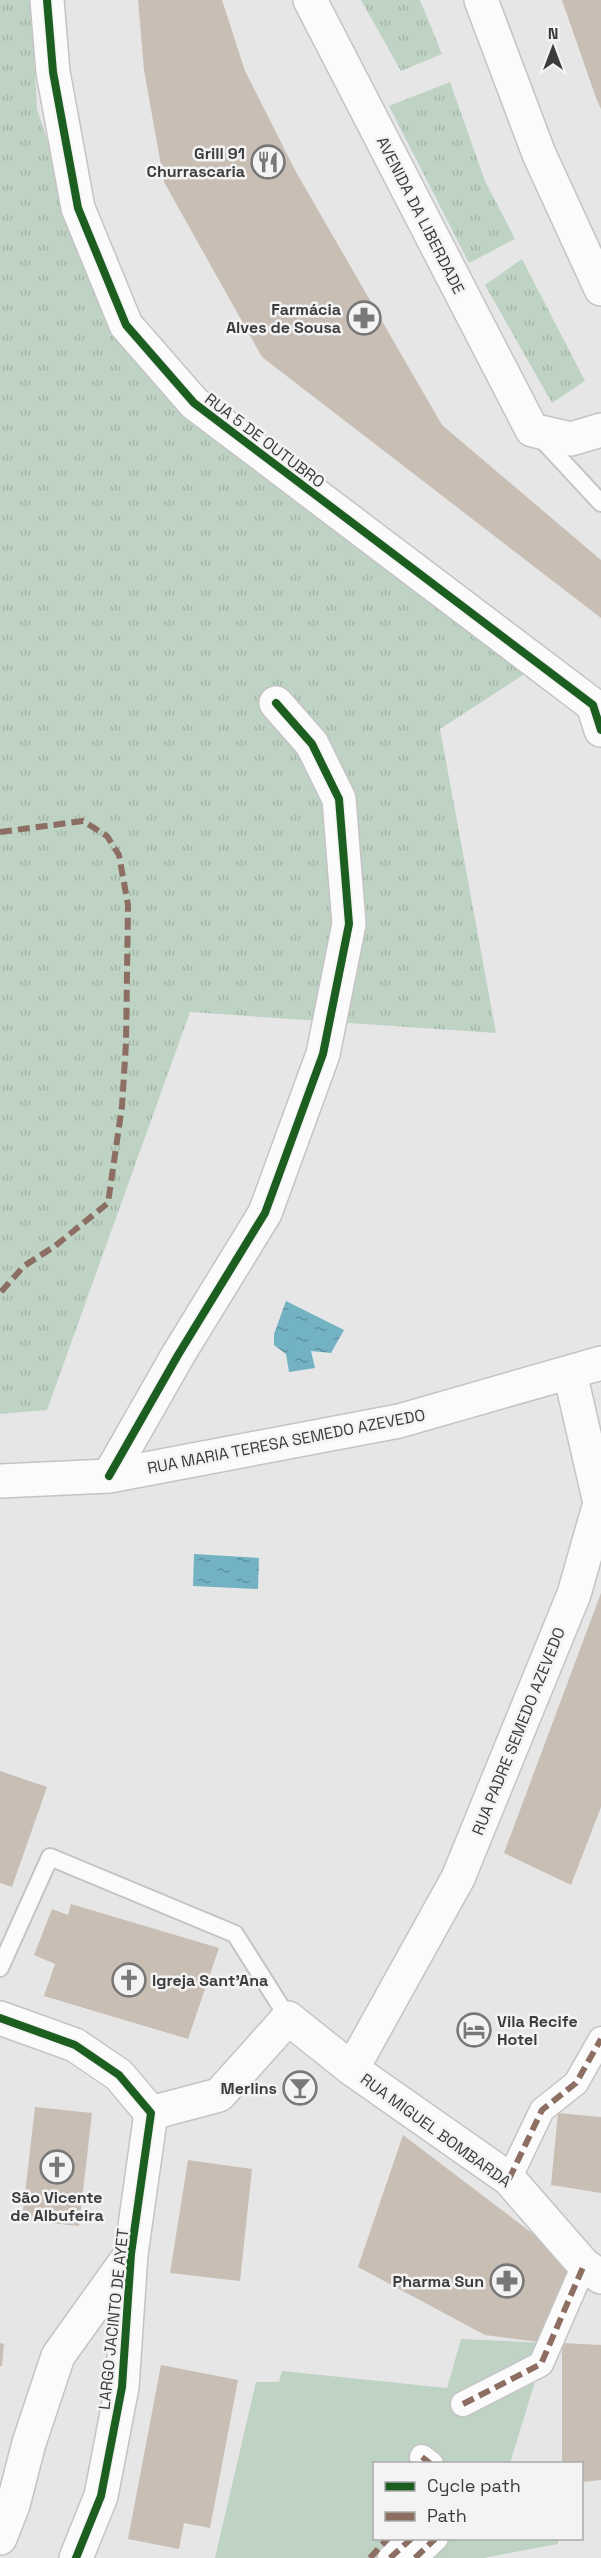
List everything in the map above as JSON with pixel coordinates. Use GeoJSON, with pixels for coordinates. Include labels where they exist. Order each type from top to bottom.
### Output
{"type":"FeatureCollection","features":[{"type":"Feature","properties":{"kind":"street","name":"RUA 5 DE OUTUBRO"},"geometry":{"type":"LineString","coordinates":[[48,0],[53,72],[78,208],[126,325],[194,403],[593,705],[601,730]]}},
{"type":"Feature","properties":{"kind":"street","name":"AVENIDA DA LIBERDADE"},"geometry":{"type":"LineString","coordinates":[[310,0],[532,430]]}},
{"type":"Feature","properties":{"kind":"street"},"geometry":{"type":"LineString","coordinates":[[481,0],[539,154],[601,289]]}},
{"type":"Feature","properties":{"kind":"street"},"geometry":{"type":"LineString","coordinates":[[532,430],[571,439],[601,430]]}},
{"type":"Feature","properties":{"kind":"street"},"geometry":{"type":"LineString","coordinates":[[109,1476],[178,1355],[264,1213],[323,1054],[349,924],[339,800],[312,744],[276,704]]}},
{"type":"Feature","properties":{"kind":"street","name":"RUA MARIA TERESA SEMEDO AZEVEDO"},"geometry":{"type":"LineString","coordinates":[[0,1481],[109,1476],[399,1421],[601,1363]]}},
{"type":"Feature","properties":{"kind":"street","name":"RUA PADRE SEMEDO AZEVEDO"},"geometry":{"type":"LineString","coordinates":[[352,2069],[458,1878],[574,1594],[600,1503],[570,1373]]}},
{"type":"Feature","properties":{"kind":"street"},"geometry":{"type":"LineString","coordinates":[[0,2018],[75,2045],[118,2075],[151,2113],[219,2095],[288,2018]]}},
{"type":"Feature","properties":{"kind":"street","name":"RUA MIGUEL BOMBARDA"},"geometry":{"type":"LineString","coordinates":[[288,2018],[352,2069],[509,2179],[592,2271]]}},
{"type":"Feature","properties":{"kind":"street"},"geometry":{"type":"LineString","coordinates":[[509,2179],[542,2110],[576,2083],[601,2039]]}},
{"type":"Feature","properties":{"kind":"street","name":"LARGO JACINTO DE AYET"},"geometry":{"type":"LineString","coordinates":[[76,2558],[101,2496],[122,2386],[131,2254],[151,2113]]}},
{"type":"Feature","properties":{"kind":"street"},"geometry":{"type":"LineString","coordinates":[[0,2538],[13,2505],[29,2443],[58,2356],[131,2254]]}},
{"type":"Feature","properties":{"kind":"street"},"geometry":{"type":"LineString","coordinates":[[463,2404],[541,2364],[592,2271]]}},
{"type":"Feature","properties":{"kind":"street"},"geometry":{"type":"LineString","coordinates":[[370,2558],[386,2540]]}},
{"type":"Feature","properties":{"kind":"street"},"geometry":{"type":"LineString","coordinates":[[390,2558],[410,2540]]}},
{"type":"Feature","properties":{"kind":"street"},"geometry":{"type":"LineString","coordinates":[[415,2558],[434,2540]]}},
{"type":"Feature","properties":{"kind":"lane","name":"AVENIDA DA LIBERDADE"},"geometry":{"type":"LineString","coordinates":[[532,430],[601,503]]}},
{"type":"Feature","properties":{"kind":"lane"},"geometry":{"type":"LineString","coordinates":[[0,1968],[50,1857],[235,1934],[288,2018]]}},
{"type":"Feature","properties":{"kind":"green space"},"geometry":{"type":"Polygon","coordinates":[[[0,0],[31,0],[37,109],[101,307],[199,428],[526,673],[440,729],[496,1033],[190,1012],[47,1410],[0,1414],[0,0]]]}},
{"type":"Feature","properties":{"kind":"green space"},"geometry":{"type":"Polygon","coordinates":[[[361,0],[420,0],[442,54],[401,71],[361,0]]]}},
{"type":"Feature","properties":{"kind":"green space"},"geometry":{"type":"Polygon","coordinates":[[[450,82],[485,181],[515,239],[469,263],[389,106],[450,82]]]}},
{"type":"Feature","properties":{"kind":"green space"},"geometry":{"type":"Polygon","coordinates":[[[522,259],[585,381],[552,403],[485,285],[522,259]]]}},
{"type":"Feature","properties":{"kind":"green space"},"geometry":{"type":"Polygon","coordinates":[[[461,2339],[547,2343],[510,2462],[373,2462],[373,2540],[558,2540],[558,2544],[483,2558],[215,2558],[256,2382],[279,2382],[282,2371],[447,2388],[461,2339]]]}},
{"type":"Feature","properties":{"kind":"water"},"geometry":{"type":"Polygon","coordinates":[[[286,1301],[344,1330],[331,1353],[311,1351],[315,1368],[289,1372],[286,1354],[274,1345],[274,1334],[286,1301]]]}},
{"type":"Feature","properties":{"kind":"water"},"geometry":{"type":"Polygon","coordinates":[[[194,1554],[259,1558],[258,1589],[193,1586],[194,1554]]]}},
{"type":"Feature","properties":{"kind":"building"},"geometry":{"type":"Polygon","coordinates":[[[138,0],[222,0],[245,71],[296,172],[442,425],[601,560],[601,618],[262,357],[164,182],[144,70],[138,0]]]}},
{"type":"Feature","properties":{"kind":"building"},"geometry":{"type":"Polygon","coordinates":[[[562,0],[601,0],[601,109],[596,98],[562,0]]]}},
{"type":"Feature","properties":{"kind":"building"},"geometry":{"type":"Polygon","coordinates":[[[601,1593],[601,1807],[571,1885],[504,1853],[601,1593]]]}},
{"type":"Feature","properties":{"kind":"building"},"geometry":{"type":"Polygon","coordinates":[[[0,1771],[47,1787],[12,1887],[0,1883],[0,1771]]]}},
{"type":"Feature","properties":{"kind":"building","name":"Igreja Sant’Ana"},"geometry":{"type":"Polygon","coordinates":[[[71,1904],[219,1948],[188,2039],[44,1996],[55,1964],[34,1955],[52,1909],[68,1915],[71,1904]]]}},
{"type":"Feature","properties":{"kind":"building","name":"São Vicente de Albufeira"},"geometry":{"type":"Polygon","coordinates":[[[35,2107],[92,2113],[79,2226],[22,2220],[35,2107]]]}},
{"type":"Feature","properties":{"kind":"building"},"geometry":{"type":"Polygon","coordinates":[[[558,2113],[601,2117],[601,2193],[551,2185],[558,2113]]]}},
{"type":"Feature","properties":{"kind":"building"},"geometry":{"type":"Polygon","coordinates":[[[403,2135],[570,2262],[547,2343],[485,2335],[358,2267],[403,2135]]]}},
{"type":"Feature","properties":{"kind":"building"},"geometry":{"type":"Polygon","coordinates":[[[188,2160],[252,2169],[240,2281],[170,2273],[188,2160]]]}},
{"type":"Feature","properties":{"kind":"building"},"geometry":{"type":"Polygon","coordinates":[[[0,2343],[4,2344],[2,2366],[0,2366],[0,2343]]]}},
{"type":"Feature","properties":{"kind":"building"},"geometry":{"type":"Polygon","coordinates":[[[562,2343],[601,2345],[601,2480],[583,2482],[583,2462],[562,2462],[562,2343]]]}},
{"type":"Feature","properties":{"kind":"building"},"geometry":{"type":"Polygon","coordinates":[[[161,2365],[238,2380],[210,2528],[184,2523],[179,2549],[128,2539],[161,2365]]]}},
{"type":"Feature","properties":{"kind":"marked path"},"geometry":{"type":"LineString","coordinates":[[0,832],[83,821],[107,836],[119,855],[128,905],[126,1043],[122,1106],[108,1203],[55,1246],[24,1266],[0,1293]]}},
{"type":"Feature","properties":{"kind":"marked path"},"geometry":{"type":"LineString","coordinates":[[509,2179],[542,2110],[576,2083],[601,2039]]}},
{"type":"Feature","properties":{"kind":"marked path"},"geometry":{"type":"LineString","coordinates":[[463,2404],[541,2364],[584,2265]]}},
{"type":"Feature","properties":{"kind":"marked path"},"geometry":{"type":"LineString","coordinates":[[422,2457],[428,2462]]}},
{"type":"Feature","properties":{"kind":"marked path"},"geometry":{"type":"LineString","coordinates":[[370,2558],[386,2540]]}},
{"type":"Feature","properties":{"kind":"marked path"},"geometry":{"type":"LineString","coordinates":[[390,2558],[410,2540]]}},
{"type":"Feature","properties":{"kind":"marked path"},"geometry":{"type":"LineString","coordinates":[[415,2558],[434,2540]]}},
{"type":"Feature","properties":{"kind":"cycle path"},"geometry":{"type":"LineString","coordinates":[[47,0],[53,72],[78,208],[126,325],[194,403],[593,705],[601,730]]}},
{"type":"Feature","properties":{"kind":"cycle path"},"geometry":{"type":"LineString","coordinates":[[109,1476],[178,1355],[265,1213],[323,1054],[349,924],[339,799],[312,744],[276,703]]}},
{"type":"Feature","properties":{"kind":"cycle path"},"geometry":{"type":"LineString","coordinates":[[0,2018],[75,2045],[119,2075],[151,2113],[131,2254],[122,2387],[101,2496],[76,2558]]}},
{"type":"Feature","properties":{"kind":"place","name":"Grill 91 Churrascaria"},"geometry":{"type":"Point","coordinates":[268,162]}},
{"type":"Feature","properties":{"kind":"place","name":"Farmácia Alves de Sousa"},"geometry":{"type":"Point","coordinates":[364,318]}},
{"type":"Feature","properties":{"kind":"place","name":"Igreja Sant’Ana"},"geometry":{"type":"Point","coordinates":[129,1980]}},
{"type":"Feature","properties":{"kind":"place","name":"Vila Recife Hotel"},"geometry":{"type":"Point","coordinates":[474,2030]}},
{"type":"Feature","properties":{"kind":"place","name":"Merlins"},"geometry":{"type":"Point","coordinates":[300,2088]}},
{"type":"Feature","properties":{"kind":"place","name":"São Vicente de Albufeira"},"geometry":{"type":"Point","coordinates":[57,2167]}},
{"type":"Feature","properties":{"kind":"place","name":"Pharma Sun"},"geometry":{"type":"Point","coordinates":[507,2281]}}]}
